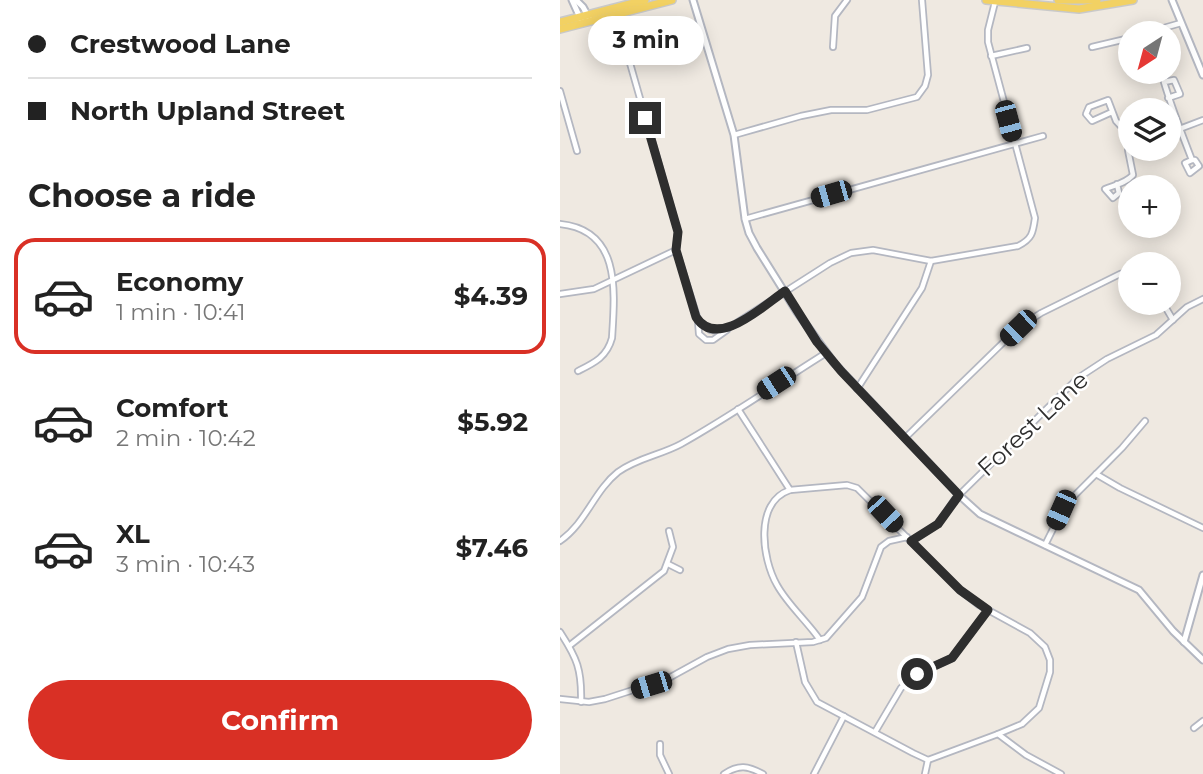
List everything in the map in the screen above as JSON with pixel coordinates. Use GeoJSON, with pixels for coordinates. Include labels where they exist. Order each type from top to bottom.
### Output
{"type":"FeatureCollection","features":[{"type":"Feature","properties":{"kind":"main road"},"geometry":{"type":"LineString","coordinates":[[560,29],[642,0]]}},
{"type":"Feature","properties":{"kind":"main road"},"geometry":{"type":"LineString","coordinates":[[560,22],[615,14],[672,0]]}},
{"type":"Feature","properties":{"kind":"main road"},"geometry":{"type":"LineString","coordinates":[[986,0],[1079,9],[1133,0]]}},
{"type":"Feature","properties":{"kind":"main road"},"geometry":{"type":"LineString","coordinates":[[1058,0],[1097,0]]}},
{"type":"Feature","properties":{"kind":"street"},"geometry":{"type":"LineString","coordinates":[[574,0],[583,7],[585,19]]}},
{"type":"Feature","properties":{"kind":"street"},"geometry":{"type":"LineString","coordinates":[[693,0],[734,135],[749,233],[826,353],[904,439],[959,495],[986,518],[1139,590],[1203,660]]}},
{"type":"Feature","properties":{"kind":"street"},"geometry":{"type":"LineString","coordinates":[[833,47],[835,16],[847,0]]}},
{"type":"Feature","properties":{"kind":"street"},"geometry":{"type":"LineString","coordinates":[[734,135],[802,116],[831,110],[867,110],[917,97],[925,86],[928,75],[922,0]]}},
{"type":"Feature","properties":{"kind":"street"},"geometry":{"type":"LineString","coordinates":[[1172,0],[1180,21]]}},
{"type":"Feature","properties":{"kind":"street"},"geometry":{"type":"LineString","coordinates":[[615,14],[678,232],[676,250],[698,320],[699,334],[706,340],[713,340],[785,291],[851,253],[873,250],[931,261],[1028,242],[1033,235],[1035,218],[991,56],[988,30],[995,1]]}},
{"type":"Feature","properties":{"kind":"street"},"geometry":{"type":"LineString","coordinates":[[1181,23],[1202,71]]}},
{"type":"Feature","properties":{"kind":"street"},"geometry":{"type":"LineString","coordinates":[[1091,47],[1118,41]]}},
{"type":"Feature","properties":{"kind":"street"},"geometry":{"type":"LineString","coordinates":[[991,56],[1027,48]]}},
{"type":"Feature","properties":{"kind":"street"},"geometry":{"type":"LineString","coordinates":[[1174,80],[1180,94],[1168,98],[1164,82],[1174,80]]}},
{"type":"Feature","properties":{"kind":"street"},"geometry":{"type":"LineString","coordinates":[[560,91],[577,151]]}},
{"type":"Feature","properties":{"kind":"street"},"geometry":{"type":"LineString","coordinates":[[1112,112],[1092,121],[1086,114],[1089,107],[1108,100],[1118,122]]}},
{"type":"Feature","properties":{"kind":"street"},"geometry":{"type":"LineString","coordinates":[[1181,128],[1203,120]]}},
{"type":"Feature","properties":{"kind":"street"},"geometry":{"type":"LineString","coordinates":[[1181,131],[1192,160]]}},
{"type":"Feature","properties":{"kind":"street"},"geometry":{"type":"LineString","coordinates":[[745,219],[1043,136]]}},
{"type":"Feature","properties":{"kind":"street"},"geometry":{"type":"LineString","coordinates":[[1117,184],[1133,175],[1130,161]]}},
{"type":"Feature","properties":{"kind":"street"},"geometry":{"type":"LineString","coordinates":[[560,224],[578,226],[593,235],[604,251],[614,281],[610,347],[597,361],[578,371]]}},
{"type":"Feature","properties":{"kind":"street"},"geometry":{"type":"LineString","coordinates":[[560,294],[594,289],[676,250]]}},
{"type":"Feature","properties":{"kind":"street"},"geometry":{"type":"LineString","coordinates":[[857,389],[922,288],[931,261]]}},
{"type":"Feature","properties":{"kind":"street"},"geometry":{"type":"LineString","coordinates":[[904,439],[1018,328],[1041,313],[1118,275]]}},
{"type":"Feature","properties":{"kind":"street","name":"Forest Lane"},"geometry":{"type":"LineString","coordinates":[[820,640],[831,634],[862,597],[881,547],[891,540],[909,539],[938,524],[959,495],[1078,378],[1107,359],[1156,335],[1187,307],[1203,299]]}},
{"type":"Feature","properties":{"kind":"street"},"geometry":{"type":"LineString","coordinates":[[1170,315],[1173,321]]}},
{"type":"Feature","properties":{"kind":"street"},"geometry":{"type":"LineString","coordinates":[[698,320],[715,331],[730,327]]}},
{"type":"Feature","properties":{"kind":"street"},"geometry":{"type":"LineString","coordinates":[[560,541],[580,522],[602,488],[616,474],[642,459],[681,444],[826,353]]}},
{"type":"Feature","properties":{"kind":"street"},"geometry":{"type":"LineString","coordinates":[[738,409],[790,490]]}},
{"type":"Feature","properties":{"kind":"street"},"geometry":{"type":"LineString","coordinates":[[1045,545],[1065,505],[1128,443],[1145,421]]}},
{"type":"Feature","properties":{"kind":"street"},"geometry":{"type":"LineString","coordinates":[[1096,474],[1203,527]]}},
{"type":"Feature","properties":{"kind":"street"},"geometry":{"type":"LineString","coordinates":[[796,642],[804,682],[812,696],[824,706],[928,760],[1022,724],[1034,714],[1044,695],[1051,666],[1049,653],[1041,642],[960,590],[857,488],[847,485],[790,490],[779,495],[767,512],[767,559],[779,588],[820,640]]}},
{"type":"Feature","properties":{"kind":"street"},"geometry":{"type":"LineString","coordinates":[[569,646],[660,576],[668,564],[673,547],[669,531]]}},
{"type":"Feature","properties":{"kind":"street"},"geometry":{"type":"LineString","coordinates":[[668,564],[680,570]]}},
{"type":"Feature","properties":{"kind":"street"},"geometry":{"type":"LineString","coordinates":[[1184,642],[1203,575]]}},
{"type":"Feature","properties":{"kind":"street"},"geometry":{"type":"LineString","coordinates":[[875,732],[901,688],[917,674],[952,658],[988,610]]}},
{"type":"Feature","properties":{"kind":"street"},"geometry":{"type":"LineString","coordinates":[[560,632],[580,669],[580,702]]}},
{"type":"Feature","properties":{"kind":"street"},"geometry":{"type":"LineString","coordinates":[[560,699],[597,701],[651,685],[728,649],[820,640]]}},
{"type":"Feature","properties":{"kind":"street"},"geometry":{"type":"LineString","coordinates":[[814,774],[844,716]]}},
{"type":"Feature","properties":{"kind":"street"},"geometry":{"type":"LineString","coordinates":[[1194,728],[1203,721]]}},
{"type":"Feature","properties":{"kind":"street"},"geometry":{"type":"LineString","coordinates":[[998,734],[1026,755],[1061,774]]}},
{"type":"Feature","properties":{"kind":"street"},"geometry":{"type":"LineString","coordinates":[[660,744],[660,755],[669,774]]}},
{"type":"Feature","properties":{"kind":"street"},"geometry":{"type":"LineString","coordinates":[[925,774],[928,760]]}},
{"type":"Feature","properties":{"kind":"street"},"geometry":{"type":"LineString","coordinates":[[724,774],[743,766],[763,774]]}},
{"type":"Feature","properties":{"kind":"route"},"geometry":{"type":"LineString","coordinates":[[645,118],[678,232],[676,250],[696,317],[701,324],[710,330],[723,330],[785,291],[817,342],[841,371],[959,495],[938,524],[911,541],[960,590],[988,610],[958,653],[948,661],[917,674]]}}]}
